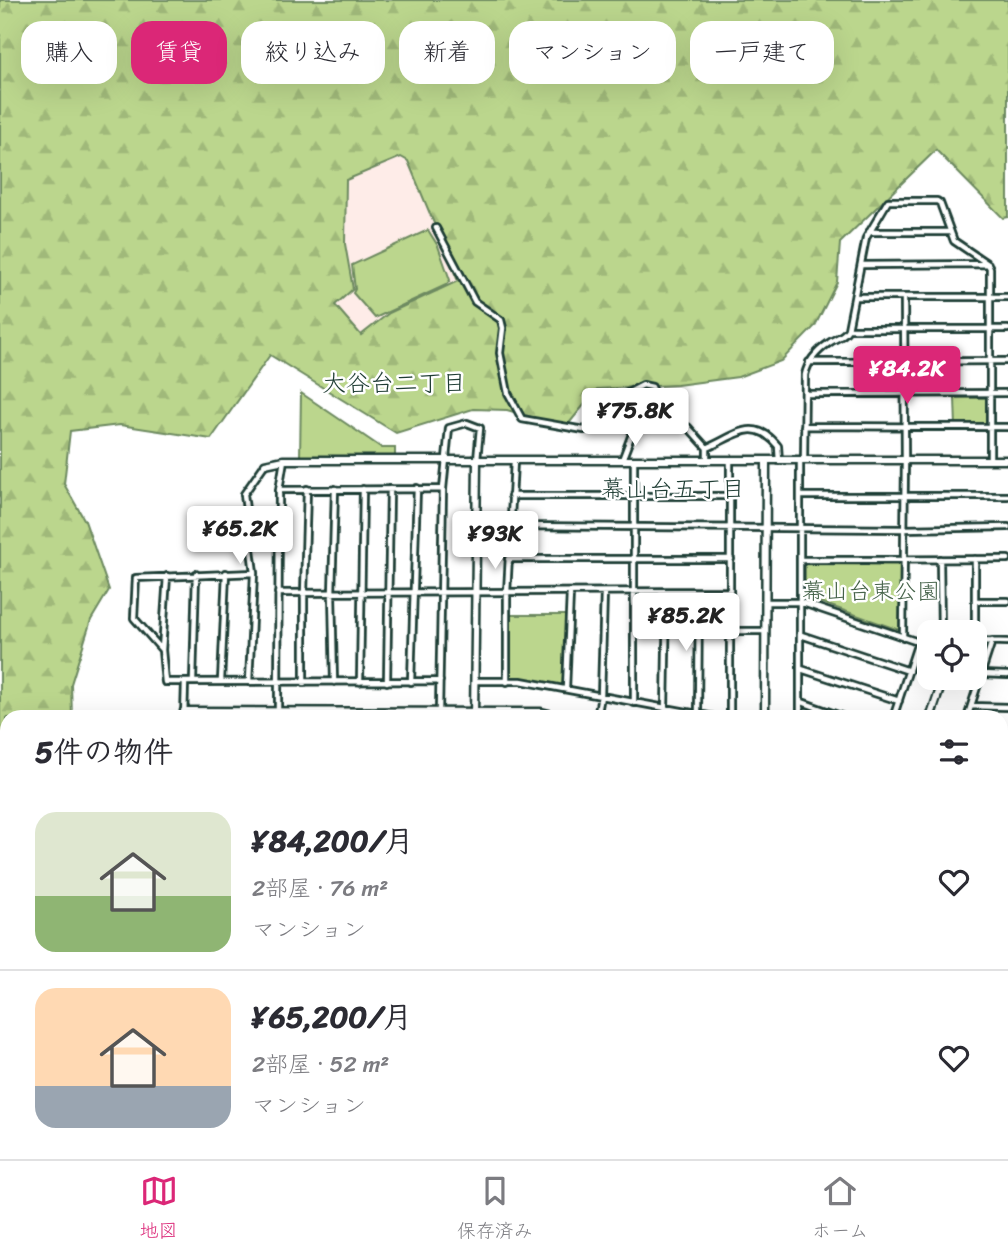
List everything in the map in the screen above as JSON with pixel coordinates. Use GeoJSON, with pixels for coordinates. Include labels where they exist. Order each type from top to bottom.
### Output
{"type":"FeatureCollection","features":[{"type":"Feature","properties":{"kind":"street"},"geometry":{"type":"LineString","coordinates":[[801,710],[800,496],[805,374],[808,362],[848,329],[869,232],[888,201],[937,201],[957,243],[990,268],[990,460]]}},
{"type":"Feature","properties":{"kind":"street"},"geometry":{"type":"LineString","coordinates":[[436,228],[475,302],[501,320],[503,328],[500,353],[508,393],[520,417],[527,421],[584,430],[608,408],[608,403],[643,385],[654,389],[653,397],[636,412],[635,426],[622,460]]}},
{"type":"Feature","properties":{"kind":"street"},"geometry":{"type":"LineString","coordinates":[[869,232],[950,232]]}},
{"type":"Feature","properties":{"kind":"street"},"geometry":{"type":"LineString","coordinates":[[862,265],[988,264]]}},
{"type":"Feature","properties":{"kind":"street"},"geometry":{"type":"LineString","coordinates":[[855,297],[1008,297]]}},
{"type":"Feature","properties":{"kind":"street"},"geometry":{"type":"LineString","coordinates":[[903,636],[904,298]]}},
{"type":"Feature","properties":{"kind":"street"},"geometry":{"type":"LineString","coordinates":[[848,329],[1008,329]]}},
{"type":"Feature","properties":{"kind":"street"},"geometry":{"type":"LineString","coordinates":[[808,362],[1008,361]]}},
{"type":"Feature","properties":{"kind":"street"},"geometry":{"type":"LineString","coordinates":[[806,394],[1008,393]]}},
{"type":"Feature","properties":{"kind":"street"},"geometry":{"type":"LineString","coordinates":[[439,710],[443,489],[449,428],[467,423],[480,428],[474,593],[474,710]]}},
{"type":"Feature","properties":{"kind":"street"},"geometry":{"type":"LineString","coordinates":[[635,426],[688,426],[707,448],[707,461]]}},
{"type":"Feature","properties":{"kind":"street"},"geometry":{"type":"LineString","coordinates":[[804,426],[1008,427]]}},
{"type":"Feature","properties":{"kind":"street"},"geometry":{"type":"LineString","coordinates":[[707,448],[750,429],[761,430],[778,446],[779,461]]}},
{"type":"Feature","properties":{"kind":"street"},"geometry":{"type":"LineString","coordinates":[[249,682],[254,573],[244,494],[265,464],[284,460],[446,459],[1008,460]]}},
{"type":"Feature","properties":{"kind":"street"},"geometry":{"type":"LineString","coordinates":[[278,710],[279,490],[284,460]]}},
{"type":"Feature","properties":{"kind":"street"},"geometry":{"type":"LineString","coordinates":[[507,682],[508,559],[514,461]]}},
{"type":"Feature","properties":{"kind":"street"},"geometry":{"type":"LineString","coordinates":[[634,461],[634,703]]}},
{"type":"Feature","properties":{"kind":"street"},"geometry":{"type":"LineString","coordinates":[[730,461],[730,710]]}},
{"type":"Feature","properties":{"kind":"street"},"geometry":{"type":"LineString","coordinates":[[765,710],[766,461]]}},
{"type":"Feature","properties":{"kind":"street"},"geometry":{"type":"LineString","coordinates":[[411,682],[417,488]]}},
{"type":"Feature","properties":{"kind":"street"},"geometry":{"type":"LineString","coordinates":[[304,682],[307,489]]}},
{"type":"Feature","properties":{"kind":"street"},"geometry":{"type":"LineString","coordinates":[[334,682],[332,594],[335,489]]}},
{"type":"Feature","properties":{"kind":"street"},"geometry":{"type":"LineString","coordinates":[[359,682],[363,489]]}},
{"type":"Feature","properties":{"kind":"street"},"geometry":{"type":"LineString","coordinates":[[387,682],[390,489]]}},
{"type":"Feature","properties":{"kind":"street"},"geometry":{"type":"LineString","coordinates":[[279,490],[443,489]]}},
{"type":"Feature","properties":{"kind":"street"},"geometry":{"type":"LineString","coordinates":[[511,496],[731,495]]}},
{"type":"Feature","properties":{"kind":"street"},"geometry":{"type":"LineString","coordinates":[[800,496],[1008,496]]}},
{"type":"Feature","properties":{"kind":"street"},"geometry":{"type":"LineString","coordinates":[[510,526],[1008,527]]}},
{"type":"Feature","properties":{"kind":"street"},"geometry":{"type":"LineString","coordinates":[[508,559],[730,559]]}},
{"type":"Feature","properties":{"kind":"street"},"geometry":{"type":"LineString","coordinates":[[940,559],[941,620]]}},
{"type":"Feature","properties":{"kind":"street"},"geometry":{"type":"LineString","coordinates":[[975,559],[975,620]]}},
{"type":"Feature","properties":{"kind":"street"},"geometry":{"type":"LineString","coordinates":[[801,560],[1008,559]]}},
{"type":"Feature","properties":{"kind":"street"},"geometry":{"type":"LineString","coordinates":[[221,681],[226,573]]}},
{"type":"Feature","properties":{"kind":"street"},"geometry":{"type":"LineString","coordinates":[[162,650],[134,618],[136,578],[254,573]]}},
{"type":"Feature","properties":{"kind":"street"},"geometry":{"type":"LineString","coordinates":[[193,680],[196,574]]}},
{"type":"Feature","properties":{"kind":"street"},"geometry":{"type":"LineString","coordinates":[[167,576],[162,650],[164,682],[440,681]]}},
{"type":"Feature","properties":{"kind":"street"},"geometry":{"type":"LineString","coordinates":[[278,593],[730,591]]}},
{"type":"Feature","properties":{"kind":"street"},"geometry":{"type":"LineString","coordinates":[[598,710],[604,592]]}},
{"type":"Feature","properties":{"kind":"street"},"geometry":{"type":"LineString","coordinates":[[566,689],[570,593]]}},
{"type":"Feature","properties":{"kind":"street"},"geometry":{"type":"LineString","coordinates":[[665,709],[667,593]]}},
{"type":"Feature","properties":{"kind":"street"},"geometry":{"type":"LineString","coordinates":[[698,710],[699,593]]}},
{"type":"Feature","properties":{"kind":"street"},"geometry":{"type":"LineString","coordinates":[[765,601],[800,602],[917,642]]}},
{"type":"Feature","properties":{"kind":"street"},"geometry":{"type":"LineString","coordinates":[[975,601],[1008,601]]}},
{"type":"Feature","properties":{"kind":"street"},"geometry":{"type":"LineString","coordinates":[[732,631],[765,631]]}},
{"type":"Feature","properties":{"kind":"street"},"geometry":{"type":"LineString","coordinates":[[801,635],[909,671]]}},
{"type":"Feature","properties":{"kind":"street"},"geometry":{"type":"LineString","coordinates":[[987,641],[1008,642]]}},
{"type":"Feature","properties":{"kind":"street"},"geometry":{"type":"LineString","coordinates":[[987,658],[992,641]]}},
{"type":"Feature","properties":{"kind":"street"},"geometry":{"type":"LineString","coordinates":[[897,710],[917,645]]}},
{"type":"Feature","properties":{"kind":"street"},"geometry":{"type":"LineString","coordinates":[[801,669],[899,701]]}},
{"type":"Feature","properties":{"kind":"street"},"geometry":{"type":"LineString","coordinates":[[987,674],[1008,675]]}},
{"type":"Feature","properties":{"kind":"street"},"geometry":{"type":"LineString","coordinates":[[475,681],[521,681],[673,710]]}},
{"type":"Feature","properties":{"kind":"street"},"geometry":{"type":"LineString","coordinates":[[184,710],[185,682]]}},
{"type":"Feature","properties":{"kind":"street"},"geometry":{"type":"LineString","coordinates":[[933,710],[940,690]]}},
{"type":"Feature","properties":{"kind":"street"},"geometry":{"type":"LineString","coordinates":[[970,710],[976,690]]}},
{"type":"Feature","properties":{"kind":"street"},"geometry":{"type":"LineString","coordinates":[[802,702],[824,710]]}},
{"type":"Feature","properties":{"kind":"street"},"geometry":{"type":"LineString","coordinates":[[971,706],[1008,707]]}},
{"type":"Feature","properties":{"kind":"shaded area"},"geometry":{"type":"Polygon","coordinates":[[[401,157],[408,161],[458,281],[389,313],[361,336],[335,304],[353,288],[345,244],[346,180],[401,157]]]}},
{"type":"Feature","properties":{"kind":"green space"},"geometry":{"type":"Polygon","coordinates":[[[0,0],[1008,0],[1008,217],[1003,218],[936,150],[840,243],[837,282],[815,326],[781,361],[738,377],[677,385],[597,389],[566,427],[507,410],[473,409],[396,433],[270,355],[211,439],[120,425],[70,431],[64,484],[85,521],[109,590],[91,620],[71,684],[72,710],[0,710],[0,0]],[[401,157],[346,180],[345,244],[353,289],[335,305],[361,335],[389,313],[458,281],[408,161],[401,157]]]}},
{"type":"Feature","properties":{"kind":"green space"},"geometry":{"type":"Polygon","coordinates":[[[428,230],[438,246],[450,280],[446,285],[375,318],[353,293],[355,289],[352,265],[428,230]]]}},
{"type":"Feature","properties":{"kind":"green space"},"geometry":{"type":"Polygon","coordinates":[[[301,393],[382,448],[395,448],[395,456],[300,458],[301,393]]]}},
{"type":"Feature","properties":{"kind":"green space"},"geometry":{"type":"Polygon","coordinates":[[[955,398],[989,398],[990,427],[956,427],[955,398]]]}},
{"type":"Feature","properties":{"kind":"green space","name":"幕山台東公園"},"geometry":{"type":"Polygon","coordinates":[[[805,564],[901,565],[899,630],[805,597],[805,564]]]}},
{"type":"Feature","properties":{"kind":"green space"},"geometry":{"type":"Polygon","coordinates":[[[508,615],[568,615],[565,688],[508,681],[508,615]]]}},
{"type":"Feature","properties":{"kind":"district","name":"大谷台二丁目"},"geometry":{"type":"Point","coordinates":[394,383]}},
{"type":"Feature","properties":{"kind":"district","name":"幕山台五丁目"},"geometry":{"type":"Point","coordinates":[673,489]}}]}
